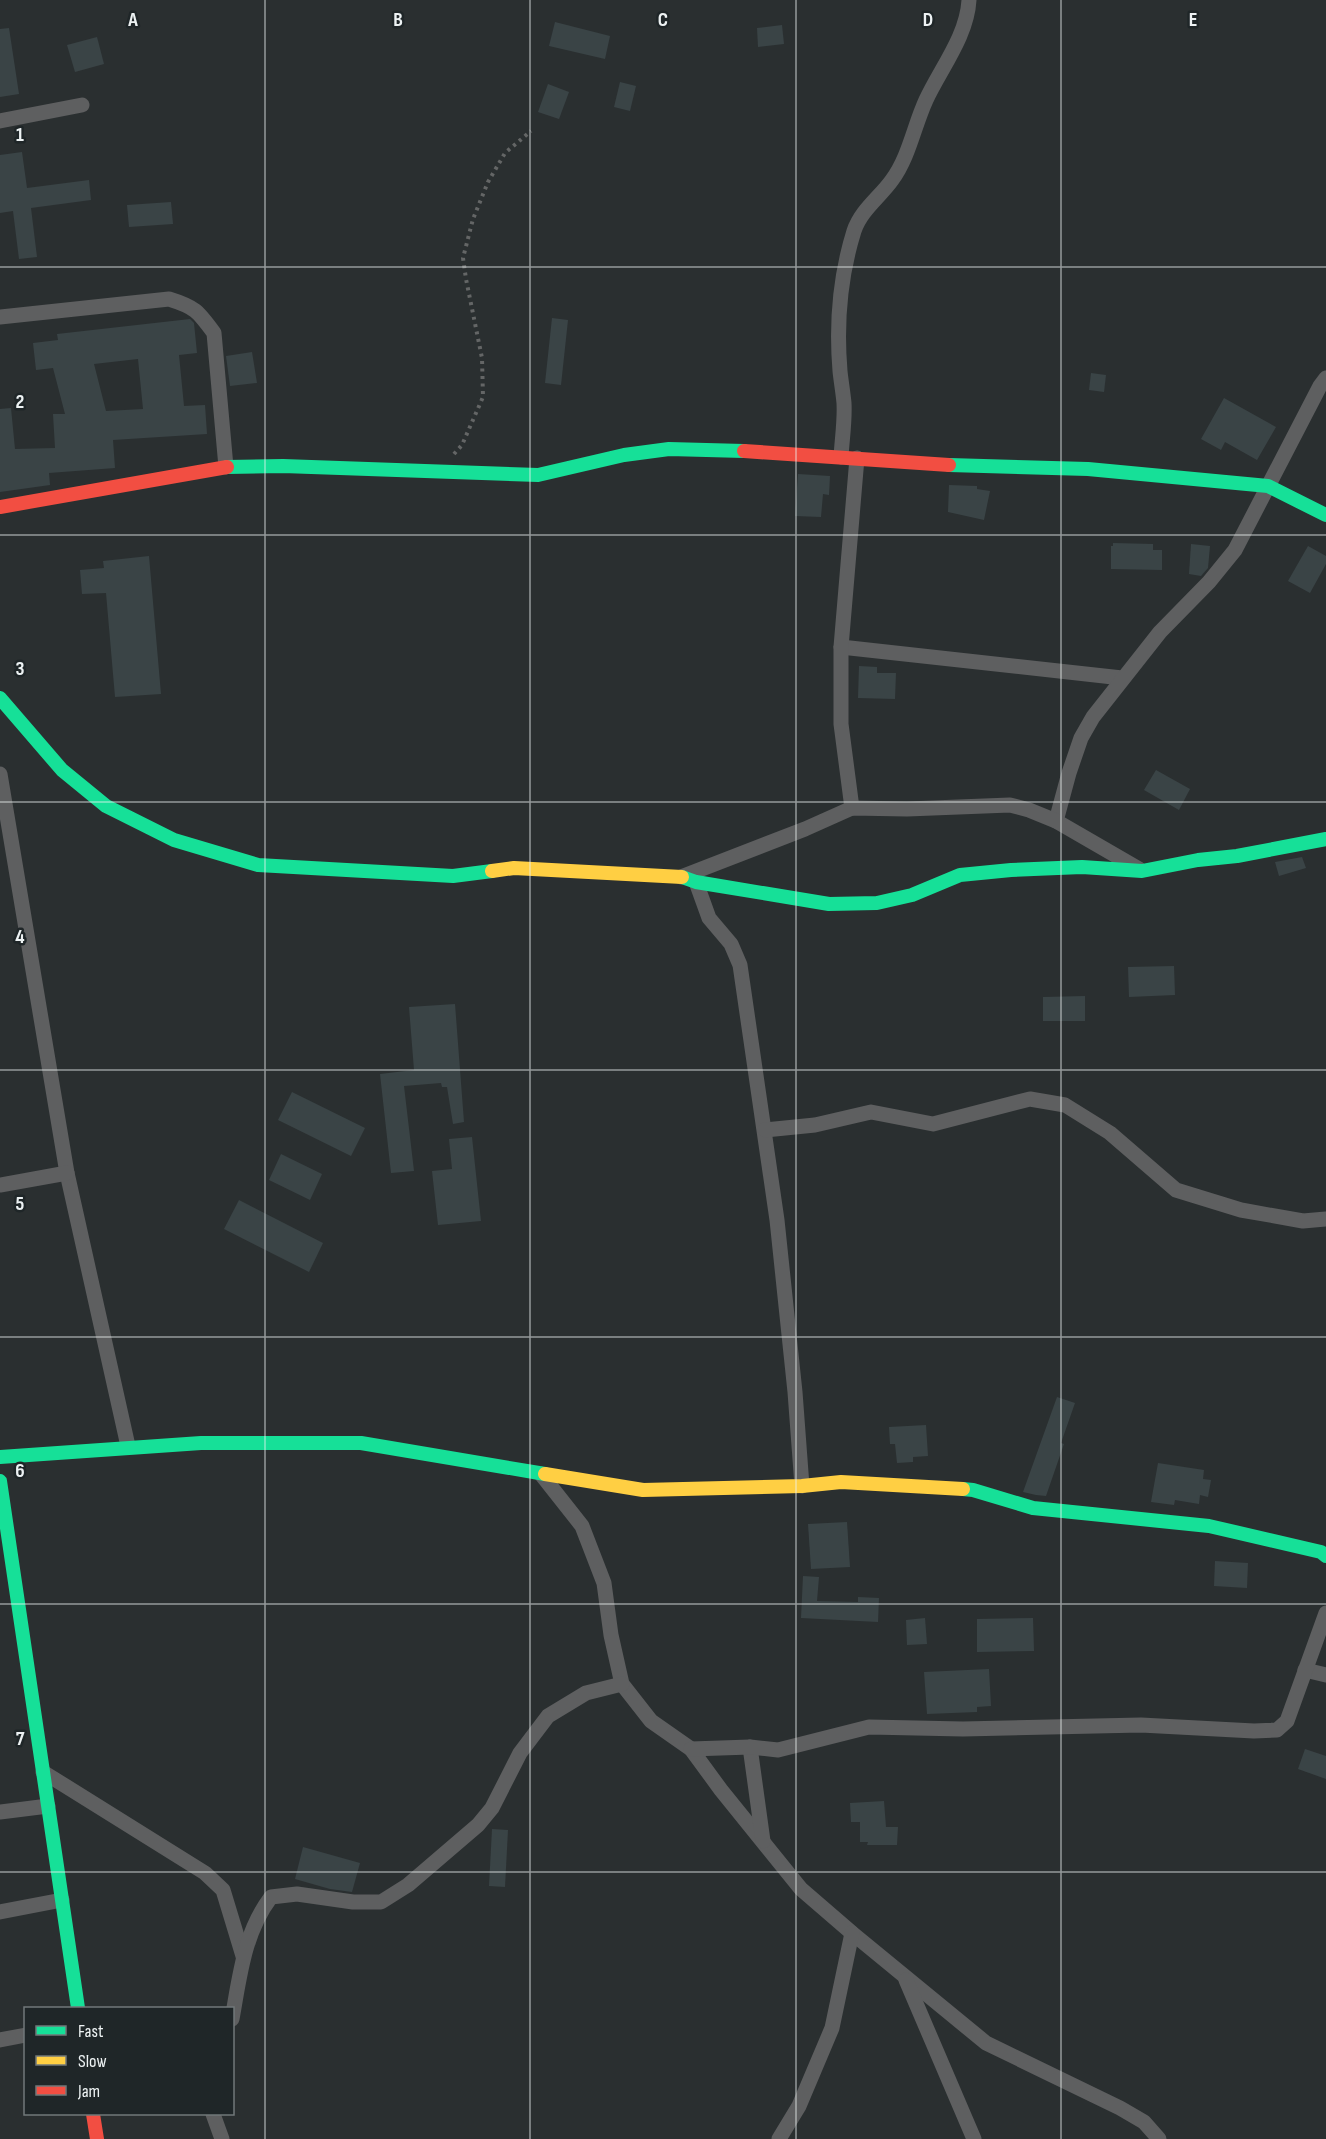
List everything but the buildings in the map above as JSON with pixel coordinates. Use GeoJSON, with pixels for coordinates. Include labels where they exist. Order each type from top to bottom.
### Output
{"type":"FeatureCollection","features":[{"type":"Feature","properties":{"kind":"street"},"geometry":{"type":"LineString","coordinates":[[841,457],[844,403],[840,370],[839,312],[842,279],[855,230],[861,216],[902,165],[926,100],[959,37],[968,11],[969,0]]}},
{"type":"Feature","properties":{"kind":"street"},"geometry":{"type":"LineString","coordinates":[[0,121],[82,105]]}},
{"type":"Feature","properties":{"kind":"street"},"geometry":{"type":"LineString","coordinates":[[0,317],[169,299],[191,305],[214,333],[226,467]]}},
{"type":"Feature","properties":{"kind":"street"},"geometry":{"type":"LineString","coordinates":[[1056,821],[1081,738],[1093,717],[1160,632],[1209,582],[1235,550],[1326,378]]}},
{"type":"Feature","properties":{"kind":"street"},"geometry":{"type":"LineString","coordinates":[[0,507],[226,467],[283,466],[538,475],[624,455],[669,449],[760,451],[935,465],[1088,469],[1268,486],[1326,515]]}},
{"type":"Feature","properties":{"kind":"street"},"geometry":{"type":"LineString","coordinates":[[852,808],[841,724],[841,647],[857,458]]}},
{"type":"Feature","properties":{"kind":"street"},"geometry":{"type":"LineString","coordinates":[[841,647],[1122,678]]}},
{"type":"Feature","properties":{"kind":"street"},"geometry":{"type":"LineString","coordinates":[[0,698],[62,770],[105,806],[174,840],[258,865],[453,876],[514,868],[688,879],[830,904],[877,903],[912,895],[960,875],[1082,867],[1142,871],[1326,839]]}},
{"type":"Feature","properties":{"kind":"street"},"geometry":{"type":"LineString","coordinates":[[0,774],[67,1173],[128,1446]]}},
{"type":"Feature","properties":{"kind":"street"},"geometry":{"type":"LineString","coordinates":[[688,879],[852,808],[908,809],[1010,805],[1056,821],[1142,871]]}},
{"type":"Feature","properties":{"kind":"street"},"geometry":{"type":"LineString","coordinates":[[688,879],[709,918],[731,944],[740,965],[777,1220],[795,1392],[802,1486]]}},
{"type":"Feature","properties":{"kind":"street"},"geometry":{"type":"LineString","coordinates":[[765,1130],[815,1125],[871,1112],[933,1124],[1030,1098],[1065,1106],[1110,1133],[1176,1190],[1241,1210],[1303,1221],[1326,1219]]}},
{"type":"Feature","properties":{"kind":"street"},"geometry":{"type":"LineString","coordinates":[[0,1185],[67,1173]]}},
{"type":"Feature","properties":{"kind":"street"},"geometry":{"type":"LineString","coordinates":[[0,1457],[128,1446],[201,1443],[361,1443],[643,1490],[882,1482],[973,1490],[1033,1508],[1209,1526],[1321,1552],[1326,1556]]}},
{"type":"Feature","properties":{"kind":"street"},"geometry":{"type":"LineString","coordinates":[[541,1474],[582,1526],[604,1583],[611,1635],[622,1684],[651,1721],[690,1749],[801,1889],[986,2043],[1120,2108],[1144,2122],[1159,2139]]}},
{"type":"Feature","properties":{"kind":"street"},"geometry":{"type":"LineString","coordinates":[[0,1481],[78,2007]]}},
{"type":"Feature","properties":{"kind":"street"},"geometry":{"type":"LineString","coordinates":[[690,1749],[750,1747],[778,1750],[869,1727],[963,1729],[1141,1725],[1254,1731],[1277,1730],[1287,1721],[1326,1613]]}},
{"type":"Feature","properties":{"kind":"street"},"geometry":{"type":"LineString","coordinates":[[1305,1670],[1326,1675]]}},
{"type":"Feature","properties":{"kind":"street"},"geometry":{"type":"LineString","coordinates":[[234,2008],[243,1956],[258,1915],[271,1897],[297,1894],[353,1902],[381,1902],[408,1885],[478,1825],[492,1808],[520,1753],[548,1716],[586,1693],[622,1684]]}},
{"type":"Feature","properties":{"kind":"street"},"geometry":{"type":"LineString","coordinates":[[750,1747],[763,1841]]}},
{"type":"Feature","properties":{"kind":"street"},"geometry":{"type":"LineString","coordinates":[[43,1772],[211,1879],[223,1890],[243,1956]]}},
{"type":"Feature","properties":{"kind":"street"},"geometry":{"type":"LineString","coordinates":[[0,1812],[48,1806]]}},
{"type":"Feature","properties":{"kind":"street"},"geometry":{"type":"LineString","coordinates":[[0,1912],[62,1900]]}},
{"type":"Feature","properties":{"kind":"street"},"geometry":{"type":"LineString","coordinates":[[779,2139],[799,2106],[832,2028],[852,1933]]}},
{"type":"Feature","properties":{"kind":"street"},"geometry":{"type":"LineString","coordinates":[[905,1977],[974,2139]]}},
{"type":"Feature","properties":{"kind":"street"},"geometry":{"type":"LineString","coordinates":[[0,2040],[24,2035]]}},
{"type":"Feature","properties":{"kind":"street"},"geometry":{"type":"LineString","coordinates":[[93,2115],[97,2139]]}},
{"type":"Feature","properties":{"kind":"street"},"geometry":{"type":"LineString","coordinates":[[213,2115],[222,2139]]}},
{"type":"Feature","properties":{"kind":"path"},"geometry":{"type":"LineString","coordinates":[[435,473],[462,445],[483,398],[482,358],[463,258],[473,219],[488,182],[505,153],[531,131]]}},
{"type":"Feature","properties":{"kind":"traffic: fast"},"geometry":{"type":"LineString","coordinates":[[227,467],[283,466],[538,475],[624,455],[669,449],[744,451]]}},
{"type":"Feature","properties":{"kind":"traffic: fast"},"geometry":{"type":"LineString","coordinates":[[949,465],[1088,469],[1268,486],[1326,515]]}},
{"type":"Feature","properties":{"kind":"traffic: fast"},"geometry":{"type":"LineString","coordinates":[[0,698],[62,770],[106,806],[174,840],[258,865],[453,876],[492,871]]}},
{"type":"Feature","properties":{"kind":"traffic: fast"},"geometry":{"type":"LineString","coordinates":[[682,877],[696,882],[829,904],[877,903],[912,895],[960,875],[1082,867],[1142,871],[1326,839]]}},
{"type":"Feature","properties":{"kind":"traffic: fast"},"geometry":{"type":"LineString","coordinates":[[0,1457],[201,1443],[361,1443],[545,1474]]}},
{"type":"Feature","properties":{"kind":"traffic: fast"},"geometry":{"type":"LineString","coordinates":[[0,1481],[78,2007]]}},
{"type":"Feature","properties":{"kind":"traffic: fast"},"geometry":{"type":"LineString","coordinates":[[963,1489],[1033,1508],[1209,1526],[1321,1552],[1326,1556]]}},
{"type":"Feature","properties":{"kind":"traffic: slow"},"geometry":{"type":"LineString","coordinates":[[492,871],[514,868],[682,877]]}},
{"type":"Feature","properties":{"kind":"traffic: slow"},"geometry":{"type":"LineString","coordinates":[[545,1474],[643,1490],[802,1486],[841,1482],[963,1489]]}},
{"type":"Feature","properties":{"kind":"traffic: jam"},"geometry":{"type":"LineString","coordinates":[[744,451],[949,465]]}},
{"type":"Feature","properties":{"kind":"traffic: jam"},"geometry":{"type":"LineString","coordinates":[[0,507],[227,467]]}},
{"type":"Feature","properties":{"kind":"traffic: jam"},"geometry":{"type":"LineString","coordinates":[[93,2115],[97,2139]]}}]}
